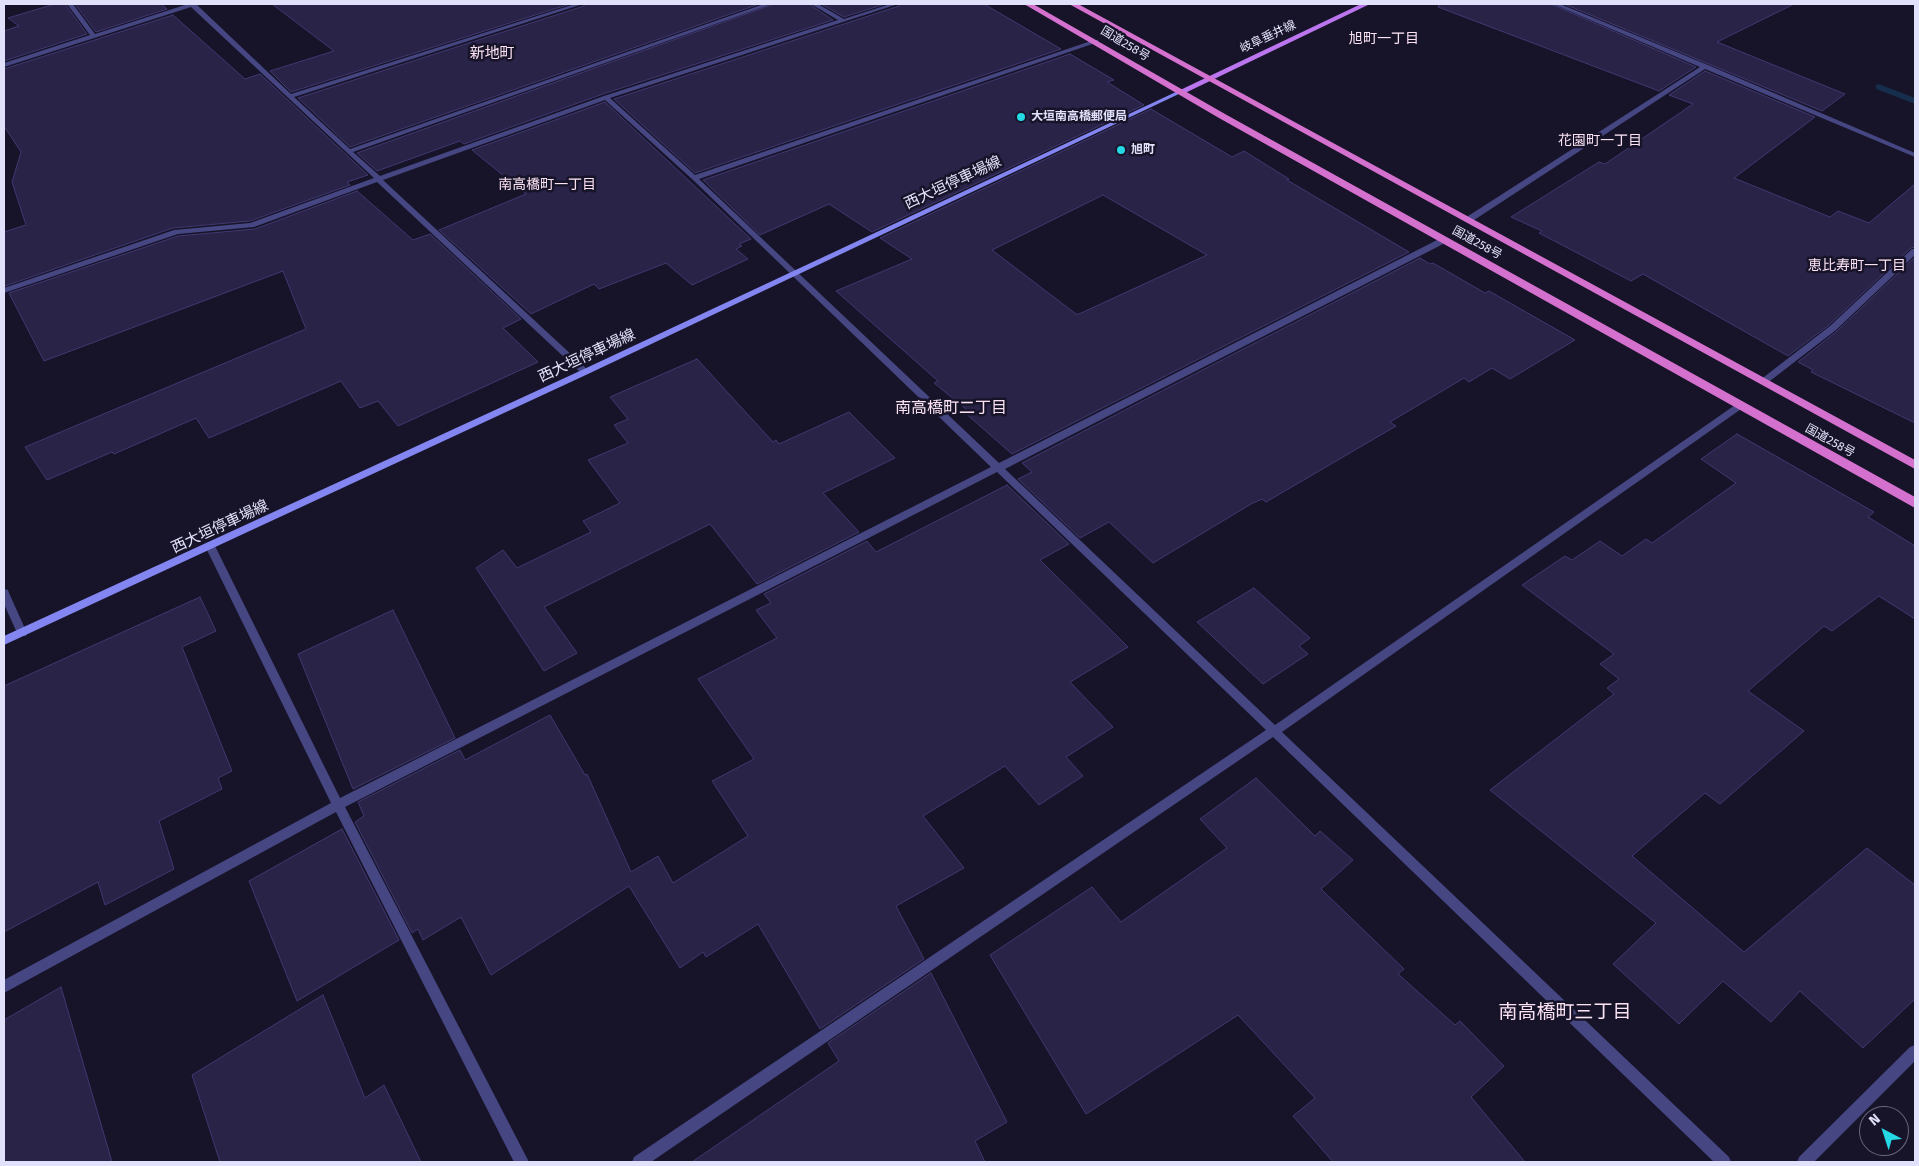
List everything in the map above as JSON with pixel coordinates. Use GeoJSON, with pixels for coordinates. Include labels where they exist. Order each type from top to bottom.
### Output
{"type":"FeatureCollection","features":[{"type":"Feature","properties":{"kind":"highway","name":"国道258号"},"geometry":{"type":"LineString","coordinates":[[1028,4],[1180,92],[1915,502]]}},
{"type":"Feature","properties":{"kind":"highway","name":"国道258号"},"geometry":{"type":"LineString","coordinates":[[1073,4],[1915,465]]}},
{"type":"Feature","properties":{"kind":"main road","name":"岐阜垂井線"},"geometry":{"type":"LineString","coordinates":[[1180,92],[1366,4]]}},
{"type":"Feature","properties":{"kind":"main road","name":"西大垣停車場線"},"geometry":{"type":"LineString","coordinates":[[4,641],[585,372],[1180,92]]}},
{"type":"Feature","properties":{"kind":"street"},"geometry":{"type":"LineString","coordinates":[[70,4],[94,36]]}},
{"type":"Feature","properties":{"kind":"street"},"geometry":{"type":"LineString","coordinates":[[4,65],[192,4],[585,372]]}},
{"type":"Feature","properties":{"kind":"street"},"geometry":{"type":"LineString","coordinates":[[291,96],[580,4]]}},
{"type":"Feature","properties":{"kind":"street"},"geometry":{"type":"LineString","coordinates":[[350,151],[769,4]]}},
{"type":"Feature","properties":{"kind":"street"},"geometry":{"type":"LineString","coordinates":[[814,4],[842,20]]}},
{"type":"Feature","properties":{"kind":"street"},"geometry":{"type":"LineString","coordinates":[[4,291],[177,232],[251,225],[606,97],[895,4]]}},
{"type":"Feature","properties":{"kind":"street"},"geometry":{"type":"LineString","coordinates":[[1556,4],[1915,155]]}},
{"type":"Feature","properties":{"kind":"street"},"geometry":{"type":"LineString","coordinates":[[694,178],[1096,42]]}},
{"type":"Feature","properties":{"kind":"street"},"geometry":{"type":"LineString","coordinates":[[1468,220],[1706,66]]}},
{"type":"Feature","properties":{"kind":"street"},"geometry":{"type":"LineString","coordinates":[[606,97],[694,178],[1724,1162]]}},
{"type":"Feature","properties":{"kind":"street"},"geometry":{"type":"LineString","coordinates":[[4,987],[338,805],[1444,240]]}},
{"type":"Feature","properties":{"kind":"street"},"geometry":{"type":"LineString","coordinates":[[1763,382],[1833,328],[1915,251]]}},
{"type":"Feature","properties":{"kind":"street"},"geometry":{"type":"LineString","coordinates":[[639,1162],[1274,731],[1741,405]]}},
{"type":"Feature","properties":{"kind":"street"},"geometry":{"type":"LineString","coordinates":[[210,546],[338,805],[522,1162]]}},
{"type":"Feature","properties":{"kind":"street"},"geometry":{"type":"LineString","coordinates":[[4,593],[22,633]]}},
{"type":"Feature","properties":{"kind":"street"},"geometry":{"type":"LineString","coordinates":[[1804,1162],[1915,1052]]}},
{"type":"Feature","properties":{"kind":"building"},"geometry":{"type":"Polygon","coordinates":[[[55,4],[65,4],[87,34],[4,61],[4,31],[19,26],[8,18],[55,4]]]}},
{"type":"Feature","properties":{"kind":"building"},"geometry":{"type":"Polygon","coordinates":[[[75,4],[161,4],[167,9],[96,32],[75,4]]]}},
{"type":"Feature","properties":{"kind":"building"},"geometry":{"type":"Polygon","coordinates":[[[272,4],[570,4],[291,92],[270,71],[334,51],[272,4]]]}},
{"type":"Feature","properties":{"kind":"building"},"geometry":{"type":"Polygon","coordinates":[[[585,4],[759,4],[350,147],[298,98],[584,6],[585,4]]]}},
{"type":"Feature","properties":{"kind":"building"},"geometry":{"type":"Polygon","coordinates":[[[774,4],[809,4],[833,20],[603,94],[464,144],[460,141],[377,171],[357,153],[774,4]]]}},
{"type":"Feature","properties":{"kind":"building"},"geometry":{"type":"Polygon","coordinates":[[[821,4],[885,4],[844,17],[821,4]]]}},
{"type":"Feature","properties":{"kind":"building"},"geometry":{"type":"Polygon","coordinates":[[[900,4],[984,4],[1061,49],[695,173],[614,99],[899,6],[900,4]]]}},
{"type":"Feature","properties":{"kind":"building"},"geometry":{"type":"Polygon","coordinates":[[[1439,4],[1551,4],[1696,67],[1659,91],[1438,7],[1439,4]]]}},
{"type":"Feature","properties":{"kind":"building"},"geometry":{"type":"Polygon","coordinates":[[[1564,4],[1794,4],[1717,42],[1845,94],[1822,111],[1564,4]]]}},
{"type":"Feature","properties":{"kind":"building"},"geometry":{"type":"Polygon","coordinates":[[[173,15],[245,79],[260,74],[368,175],[347,182],[350,185],[250,221],[173,228],[5,286],[4,232],[26,225],[12,182],[21,152],[4,126],[4,69],[173,15]]]}},
{"type":"Feature","properties":{"kind":"building"},"geometry":{"type":"Polygon","coordinates":[[[1070,54],[1114,80],[1107,82],[1144,105],[872,232],[829,204],[760,235],[703,180],[1070,54]]]}},
{"type":"Feature","properties":{"kind":"building"},"geometry":{"type":"Polygon","coordinates":[[[1705,71],[1815,117],[1734,178],[1830,217],[1838,211],[1869,223],[1915,184],[1915,247],[1911,248],[1829,325],[1788,356],[1643,274],[1631,281],[1539,233],[1542,231],[1511,217],[1599,162],[1605,164],[1693,104],[1669,95],[1705,71]]]}},
{"type":"Feature","properties":{"kind":"building"},"geometry":{"type":"Polygon","coordinates":[[[605,102],[751,239],[739,244],[742,246],[736,249],[748,259],[692,285],[666,263],[599,289],[594,284],[531,314],[439,230],[526,194],[472,150],[605,102]]]}},
{"type":"Feature","properties":{"kind":"building"},"geometry":{"type":"Polygon","coordinates":[[[1151,109],[1232,157],[1244,151],[1289,179],[1287,180],[1409,252],[1012,454],[963,411],[966,409],[934,383],[938,381],[836,291],[912,259],[880,238],[1151,109]],[[1103,195],[992,250],[1076,314],[1207,255],[1103,195]]]}},
{"type":"Feature","properties":{"kind":"building"},"geometry":{"type":"Polygon","coordinates":[[[357,191],[413,240],[430,234],[521,319],[503,328],[538,362],[398,426],[378,401],[360,408],[341,381],[209,438],[196,418],[114,454],[112,452],[47,480],[25,447],[306,329],[283,271],[44,361],[9,293],[178,236],[255,229],[357,191]]]}},
{"type":"Feature","properties":{"kind":"building"},"geometry":{"type":"Polygon","coordinates":[[[1915,257],[1915,423],[1811,372],[1813,370],[1798,362],[1837,331],[1915,257]]]}},
{"type":"Feature","properties":{"kind":"building"},"geometry":{"type":"Polygon","coordinates":[[[1420,258],[1430,264],[1433,263],[1485,293],[1489,291],[1575,340],[1510,379],[1492,368],[1469,382],[1464,378],[1390,422],[1396,426],[1266,502],[1262,499],[1251,504],[1153,563],[1109,522],[1080,538],[1018,479],[1032,472],[1022,463],[1420,258]]]}},
{"type":"Feature","properties":{"kind":"building"},"geometry":{"type":"Polygon","coordinates":[[[697,359],[773,442],[776,440],[779,444],[849,412],[895,458],[823,493],[859,532],[757,584],[710,524],[544,607],[577,653],[544,671],[476,568],[503,550],[517,568],[591,532],[583,521],[620,503],[588,460],[628,443],[614,425],[628,419],[610,397],[697,359]]]}},
{"type":"Feature","properties":{"kind":"building"},"geometry":{"type":"Polygon","coordinates":[[[1737,434],[1874,512],[1868,517],[1915,546],[1915,619],[1879,596],[1832,631],[1824,626],[1748,691],[1804,731],[1720,804],[1705,793],[1632,856],[1744,952],[1867,848],[1915,885],[1915,999],[1863,1048],[1800,991],[1771,1022],[1723,981],[1679,1024],[1613,964],[1656,923],[1490,790],[1614,694],[1607,688],[1619,679],[1600,664],[1614,654],[1522,585],[1565,556],[1572,560],[1600,541],[1622,556],[1646,539],[1652,543],[1736,483],[1701,459],[1737,434]]]}},
{"type":"Feature","properties":{"kind":"building"},"geometry":{"type":"Polygon","coordinates":[[[1007,485],[1069,544],[1040,560],[1128,647],[1070,682],[1113,727],[1066,757],[1083,776],[1039,805],[1005,766],[923,816],[964,868],[896,906],[924,959],[820,1029],[758,924],[706,957],[703,952],[680,968],[629,886],[491,975],[461,917],[423,940],[418,929],[412,933],[355,822],[364,816],[358,802],[460,750],[465,760],[550,715],[585,775],[587,774],[631,872],[658,856],[673,883],[748,836],[712,781],[754,759],[698,679],[777,638],[756,610],[771,603],[764,594],[867,541],[876,552],[1007,485]]]}},
{"type":"Feature","properties":{"kind":"building"},"geometry":{"type":"Polygon","coordinates":[[[1254,588],[1310,638],[1299,646],[1308,654],[1263,684],[1197,622],[1254,588]]]}},
{"type":"Feature","properties":{"kind":"building"},"geometry":{"type":"Polygon","coordinates":[[[200,597],[216,631],[182,647],[232,771],[218,778],[222,789],[159,821],[174,869],[105,905],[98,882],[4,932],[4,686],[200,597]]]}},
{"type":"Feature","properties":{"kind":"building"},"geometry":{"type":"Polygon","coordinates":[[[393,610],[455,738],[353,789],[298,654],[393,610]]]}},
{"type":"Feature","properties":{"kind":"building"},"geometry":{"type":"Polygon","coordinates":[[[1256,778],[1315,836],[1320,831],[1353,860],[1321,889],[1404,969],[1398,974],[1455,1025],[1460,1021],[1504,1066],[1471,1097],[1525,1162],[1333,1162],[1293,1116],[1315,1098],[1238,1015],[1086,1114],[990,955],[1092,887],[1121,922],[1227,848],[1200,819],[1256,778]]]}},
{"type":"Feature","properties":{"kind":"building"},"geometry":{"type":"Polygon","coordinates":[[[342,829],[399,940],[297,1001],[249,881],[342,829]]]}},
{"type":"Feature","properties":{"kind":"building"},"geometry":{"type":"Polygon","coordinates":[[[931,973],[1007,1122],[975,1141],[985,1162],[692,1162],[839,1061],[828,1043],[931,973]]]}},
{"type":"Feature","properties":{"kind":"building"},"geometry":{"type":"Polygon","coordinates":[[[61,987],[112,1162],[4,1162],[4,1020],[61,987]]]}},
{"type":"Feature","properties":{"kind":"building"},"geometry":{"type":"Polygon","coordinates":[[[323,995],[365,1098],[384,1085],[421,1162],[220,1162],[192,1075],[323,995]]]}},
{"type":"Feature","properties":{"kind":"waterway"},"geometry":{"type":"LineString","coordinates":[[1879,87],[1915,101]]}},
{"type":"Feature","properties":{"kind":"place","name":"大垣南高橋郵便局"},"geometry":{"type":"Point","coordinates":[1021,117]}},
{"type":"Feature","properties":{"kind":"place","name":"旭町"},"geometry":{"type":"Point","coordinates":[1121,150]}},
{"type":"Feature","properties":{"kind":"district","name":"旭町一丁目"},"geometry":{"type":"Point","coordinates":[1384,39]}},
{"type":"Feature","properties":{"kind":"district","name":"新地町"},"geometry":{"type":"Point","coordinates":[492,54]}},
{"type":"Feature","properties":{"kind":"district","name":"花園町一丁目"},"geometry":{"type":"Point","coordinates":[1600,141]}},
{"type":"Feature","properties":{"kind":"district","name":"南高橋町一丁目"},"geometry":{"type":"Point","coordinates":[547,185]}},
{"type":"Feature","properties":{"kind":"district","name":"恵比寿町一丁目"},"geometry":{"type":"Point","coordinates":[1857,266]}},
{"type":"Feature","properties":{"kind":"district","name":"南高橋町二丁目"},"geometry":{"type":"Point","coordinates":[951,409]}},
{"type":"Feature","properties":{"kind":"district","name":"南高橋町三丁目"},"geometry":{"type":"Point","coordinates":[1565,1013]}}]}
